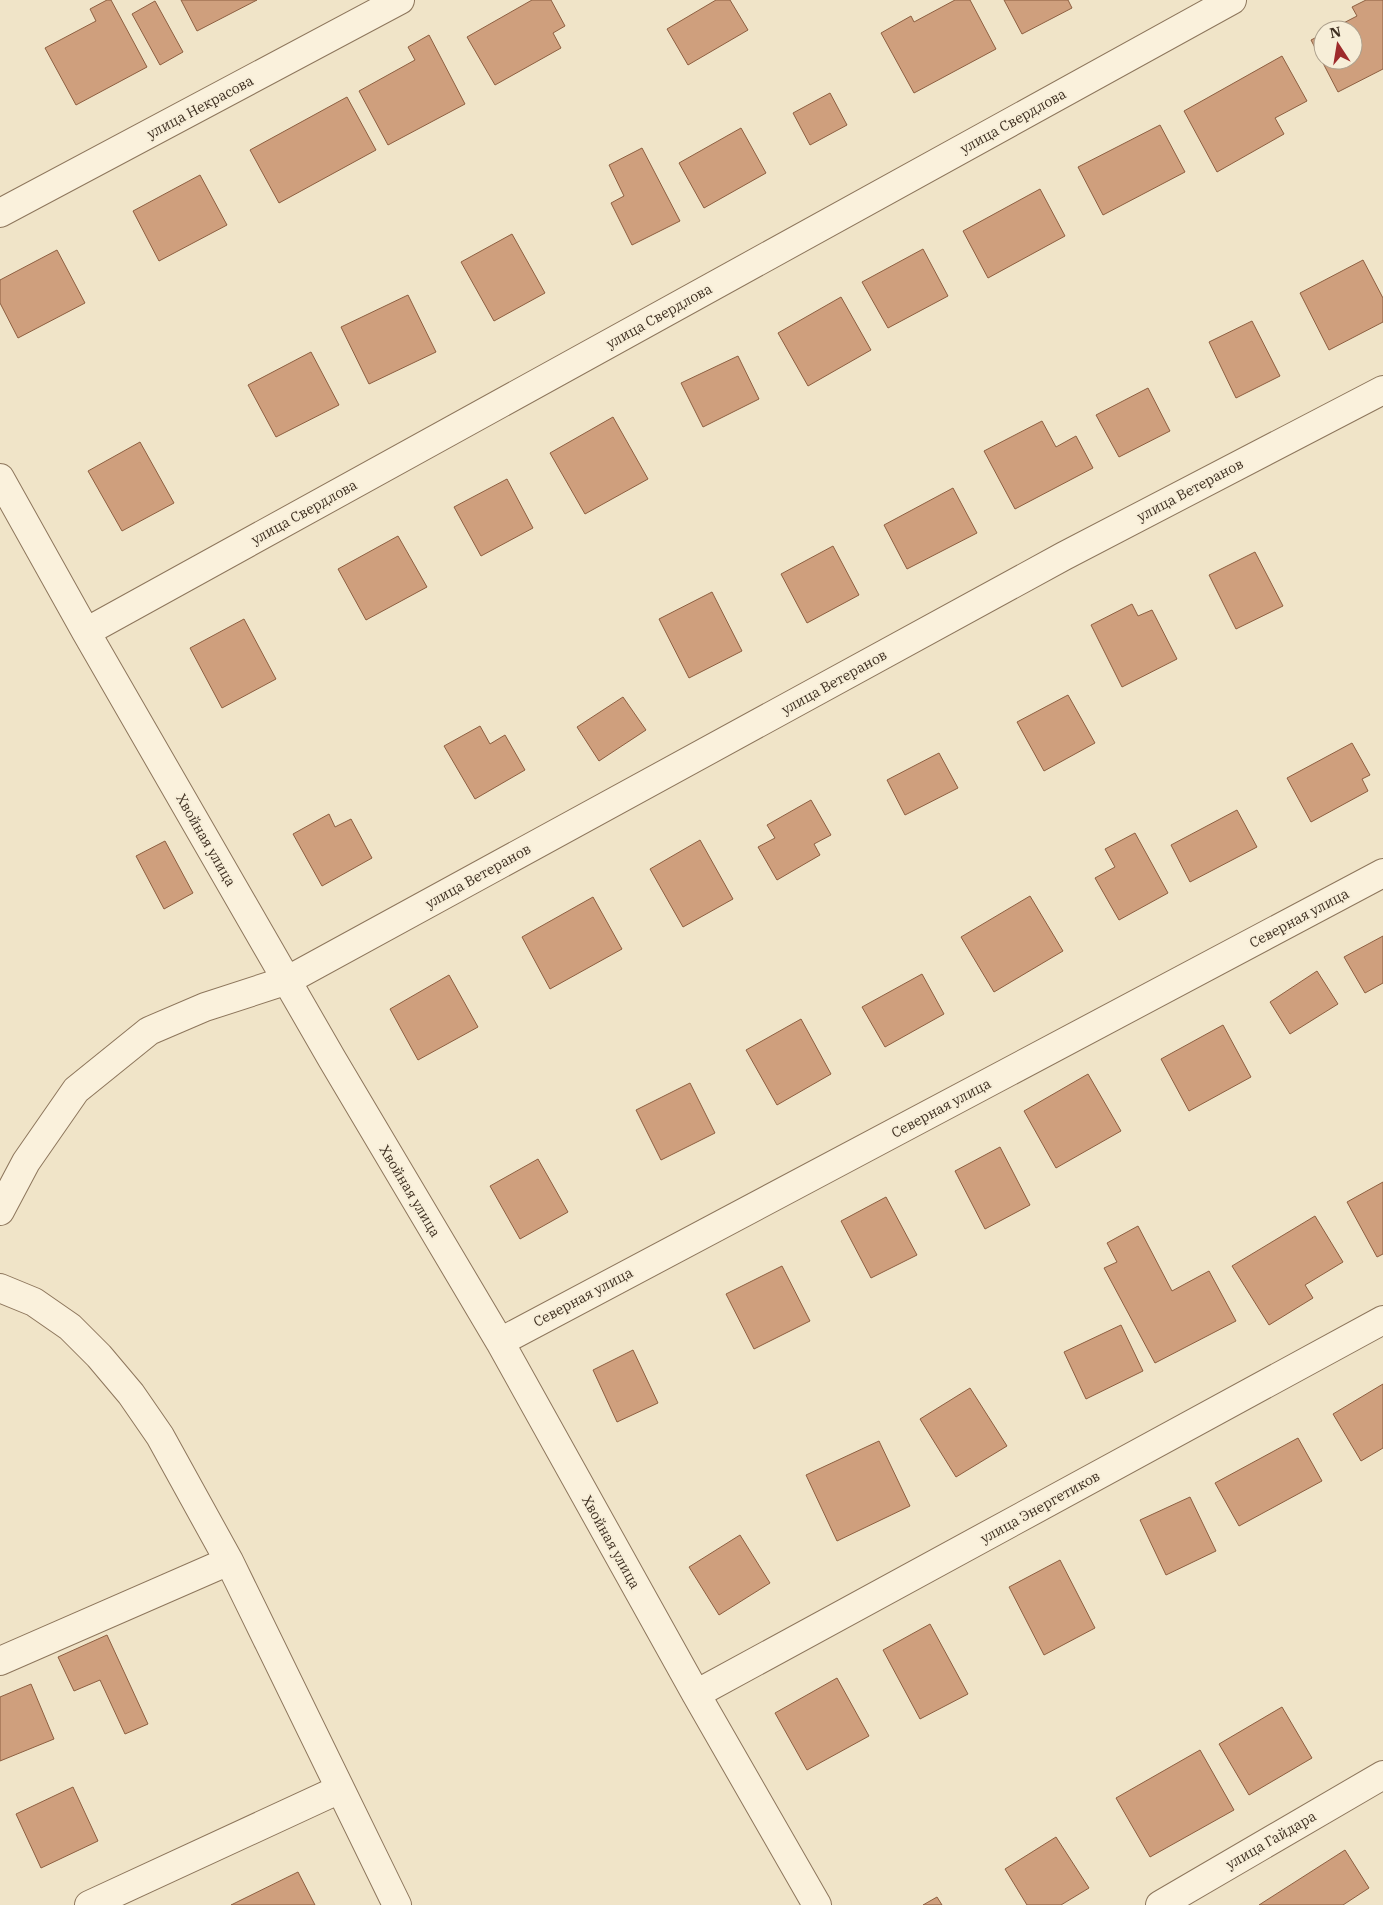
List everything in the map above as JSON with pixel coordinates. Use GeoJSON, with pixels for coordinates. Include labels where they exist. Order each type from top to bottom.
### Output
{"type":"FeatureCollection","features":[{"type":"Feature","properties":{"kind":"street","name":"улица Некрасова"},"geometry":{"type":"LineString","coordinates":[[0,213],[400,0]]}},
{"type":"Feature","properties":{"kind":"street","name":"улица Свердлова"},"geometry":{"type":"LineString","coordinates":[[86,632],[1232,0]]}},
{"type":"Feature","properties":{"kind":"street","name":"улица Ветеранов"},"geometry":{"type":"LineString","coordinates":[[0,1211],[26,1162],[76,1090],[149,1030],[205,1007],[288,980],[1064,556],[1383,390]]}},
{"type":"Feature","properties":{"kind":"street","name":"Хвойная улица"},"geometry":{"type":"LineString","coordinates":[[0,478],[86,632],[332,1059],[500,1342],[696,1694],[817,1905]]}},
{"type":"Feature","properties":{"kind":"street","name":"Северная улица"},"geometry":{"type":"LineString","coordinates":[[500,1342],[1383,874]]}},
{"type":"Feature","properties":{"kind":"street"},"geometry":{"type":"LineString","coordinates":[[0,1288],[34,1302],[70,1327],[112,1371],[160,1436],[229,1561],[397,1905]]}},
{"type":"Feature","properties":{"kind":"street","name":"улица Энергетиков"},"geometry":{"type":"LineString","coordinates":[[696,1694],[1383,1320]]}},
{"type":"Feature","properties":{"kind":"street"},"geometry":{"type":"LineString","coordinates":[[0,1661],[229,1561]]}},
{"type":"Feature","properties":{"kind":"street","name":"улица Гайдара"},"geometry":{"type":"LineString","coordinates":[[1160,1905],[1383,1775]]}},
{"type":"Feature","properties":{"kind":"street"},"geometry":{"type":"LineString","coordinates":[[89,1905],[340,1789]]}},
{"type":"Feature","properties":{"kind":"building"},"geometry":{"type":"Polygon","coordinates":[[[107,0],[111,0],[147,67],[76,105],[45,48],[96,21],[90,9],[107,0]]]}},
{"type":"Feature","properties":{"kind":"building"},"geometry":{"type":"Polygon","coordinates":[[[181,0],[257,0],[197,31],[181,0]]]}},
{"type":"Feature","properties":{"kind":"building"},"geometry":{"type":"Polygon","coordinates":[[[532,0],[551,0],[565,26],[553,33],[561,48],[495,85],[467,37],[532,0]]]}},
{"type":"Feature","properties":{"kind":"building"},"geometry":{"type":"Polygon","coordinates":[[[716,0],[730,0],[748,30],[688,65],[667,29],[716,0]]]}},
{"type":"Feature","properties":{"kind":"building"},"geometry":{"type":"Polygon","coordinates":[[[955,0],[970,0],[996,49],[914,93],[881,33],[911,16],[914,22],[955,0]]]}},
{"type":"Feature","properties":{"kind":"building"},"geometry":{"type":"Polygon","coordinates":[[[1004,0],[1068,0],[1072,8],[1022,34],[1004,0]]]}},
{"type":"Feature","properties":{"kind":"building"},"geometry":{"type":"Polygon","coordinates":[[[1366,0],[1383,0],[1383,69],[1338,92],[1327,70],[1363,70],[1363,20],[1349,20],[1357,16],[1352,7],[1366,0]]]}},
{"type":"Feature","properties":{"kind":"building"},"geometry":{"type":"Polygon","coordinates":[[[155,1],[183,52],[160,65],[132,14],[155,1]]]}},
{"type":"Feature","properties":{"kind":"building"},"geometry":{"type":"Polygon","coordinates":[[[429,35],[465,104],[388,145],[359,91],[415,60],[408,47],[429,35]]]}},
{"type":"Feature","properties":{"kind":"building"},"geometry":{"type":"Polygon","coordinates":[[[1282,56],[1307,101],[1275,118],[1284,134],[1217,172],[1184,111],[1282,56]]]}},
{"type":"Feature","properties":{"kind":"building"},"geometry":{"type":"Polygon","coordinates":[[[830,93],[847,125],[810,145],[793,113],[830,93]]]}},
{"type":"Feature","properties":{"kind":"building"},"geometry":{"type":"Polygon","coordinates":[[[347,97],[376,150],[279,203],[250,150],[347,97]]]}},
{"type":"Feature","properties":{"kind":"building"},"geometry":{"type":"Polygon","coordinates":[[[1160,125],[1185,172],[1103,215],[1078,167],[1160,125]]]}},
{"type":"Feature","properties":{"kind":"building"},"geometry":{"type":"Polygon","coordinates":[[[741,128],[766,173],[704,208],[679,163],[741,128]]]}},
{"type":"Feature","properties":{"kind":"building"},"geometry":{"type":"Polygon","coordinates":[[[642,148],[680,221],[632,245],[611,203],[624,196],[609,165],[642,148]]]}},
{"type":"Feature","properties":{"kind":"building"},"geometry":{"type":"Polygon","coordinates":[[[200,175],[227,225],[159,261],[133,211],[200,175]]]}},
{"type":"Feature","properties":{"kind":"building"},"geometry":{"type":"Polygon","coordinates":[[[1040,189],[1065,236],[988,278],[963,231],[1040,189]]]}},
{"type":"Feature","properties":{"kind":"building"},"geometry":{"type":"Polygon","coordinates":[[[512,234],[545,293],[494,321],[461,262],[512,234]]]}},
{"type":"Feature","properties":{"kind":"building"},"geometry":{"type":"Polygon","coordinates":[[[923,249],[948,296],[888,328],[862,282],[923,249]]]}},
{"type":"Feature","properties":{"kind":"building"},"geometry":{"type":"Polygon","coordinates":[[[57,250],[85,303],[18,338],[0,303],[0,280],[57,250]]]}},
{"type":"Feature","properties":{"kind":"building"},"geometry":{"type":"Polygon","coordinates":[[[1363,260],[1383,298],[1383,322],[1329,350],[1300,293],[1363,260]]]}},
{"type":"Feature","properties":{"kind":"building"},"geometry":{"type":"Polygon","coordinates":[[[408,295],[436,352],[369,384],[341,327],[408,295]]]}},
{"type":"Feature","properties":{"kind":"building"},"geometry":{"type":"Polygon","coordinates":[[[841,297],[871,350],[808,386],[778,333],[841,297]]]}},
{"type":"Feature","properties":{"kind":"building"},"geometry":{"type":"Polygon","coordinates":[[[1252,321],[1280,376],[1236,398],[1209,342],[1252,321]]]}},
{"type":"Feature","properties":{"kind":"building"},"geometry":{"type":"Polygon","coordinates":[[[311,352],[339,405],[276,437],[248,385],[311,352]]]}},
{"type":"Feature","properties":{"kind":"building"},"geometry":{"type":"Polygon","coordinates":[[[738,356],[759,399],[703,427],[681,383],[738,356]]]}},
{"type":"Feature","properties":{"kind":"building"},"geometry":{"type":"Polygon","coordinates":[[[1148,388],[1170,431],[1119,457],[1096,415],[1148,388]]]}},
{"type":"Feature","properties":{"kind":"building"},"geometry":{"type":"Polygon","coordinates":[[[613,417],[648,479],[585,514],[550,453],[613,417]]]}},
{"type":"Feature","properties":{"kind":"building"},"geometry":{"type":"Polygon","coordinates":[[[1042,421],[1056,447],[1076,436],[1093,468],[1015,509],[984,451],[1042,421]]]}},
{"type":"Feature","properties":{"kind":"building"},"geometry":{"type":"Polygon","coordinates":[[[140,442],[174,503],[122,531],[88,471],[140,442]]]}},
{"type":"Feature","properties":{"kind":"building"},"geometry":{"type":"Polygon","coordinates":[[[507,479],[533,528],[481,556],[454,507],[507,479]]]}},
{"type":"Feature","properties":{"kind":"building"},"geometry":{"type":"Polygon","coordinates":[[[953,488],[977,533],[907,569],[884,525],[953,488]]]}},
{"type":"Feature","properties":{"kind":"building"},"geometry":{"type":"Polygon","coordinates":[[[398,536],[427,587],[366,620],[338,569],[398,536]]]}},
{"type":"Feature","properties":{"kind":"building"},"geometry":{"type":"Polygon","coordinates":[[[833,546],[859,595],[807,623],[781,574],[833,546]]]}},
{"type":"Feature","properties":{"kind":"building"},"geometry":{"type":"Polygon","coordinates":[[[1255,552],[1283,606],[1236,629],[1209,575],[1255,552]]]}},
{"type":"Feature","properties":{"kind":"building"},"geometry":{"type":"Polygon","coordinates":[[[712,592],[742,651],[689,678],[659,619],[712,592]]]}},
{"type":"Feature","properties":{"kind":"building"},"geometry":{"type":"Polygon","coordinates":[[[1132,604],[1138,616],[1152,610],[1177,659],[1122,687],[1091,625],[1132,604]]]}},
{"type":"Feature","properties":{"kind":"building"},"geometry":{"type":"Polygon","coordinates":[[[244,619],[276,679],[222,708],[190,648],[244,619]]]}},
{"type":"Feature","properties":{"kind":"building"},"geometry":{"type":"Polygon","coordinates":[[[1068,695],[1095,743],[1044,771],[1017,722],[1068,695]]]}},
{"type":"Feature","properties":{"kind":"building"},"geometry":{"type":"Polygon","coordinates":[[[623,697],[646,730],[599,761],[577,727],[623,697]]]}},
{"type":"Feature","properties":{"kind":"building"},"geometry":{"type":"Polygon","coordinates":[[[480,726],[490,744],[505,735],[525,770],[475,799],[444,746],[480,726]]]}},
{"type":"Feature","properties":{"kind":"building"},"geometry":{"type":"Polygon","coordinates":[[[1352,743],[1370,775],[1362,779],[1368,791],[1311,822],[1287,778],[1352,743]]]}},
{"type":"Feature","properties":{"kind":"building"},"geometry":{"type":"Polygon","coordinates":[[[939,753],[958,788],[905,815],[887,780],[939,753]]]}},
{"type":"Feature","properties":{"kind":"building"},"geometry":{"type":"Polygon","coordinates":[[[811,800],[831,835],[814,844],[820,855],[777,880],[758,847],[775,838],[767,825],[811,800]]]}},
{"type":"Feature","properties":{"kind":"building"},"geometry":{"type":"Polygon","coordinates":[[[1237,810],[1257,847],[1190,882],[1171,845],[1237,810]]]}},
{"type":"Feature","properties":{"kind":"building"},"geometry":{"type":"Polygon","coordinates":[[[329,814],[335,827],[351,819],[372,858],[322,886],[293,834],[329,814]]]}},
{"type":"Feature","properties":{"kind":"building"},"geometry":{"type":"Polygon","coordinates":[[[1135,833],[1168,893],[1119,920],[1095,878],[1115,867],[1105,849],[1135,833]]]}},
{"type":"Feature","properties":{"kind":"building"},"geometry":{"type":"Polygon","coordinates":[[[700,840],[733,899],[683,927],[650,869],[700,840]]]}},
{"type":"Feature","properties":{"kind":"building"},"geometry":{"type":"Polygon","coordinates":[[[165,841],[193,893],[164,909],[136,856],[165,841]]]}},
{"type":"Feature","properties":{"kind":"building"},"geometry":{"type":"Polygon","coordinates":[[[1030,896],[1063,951],[994,992],[961,937],[1030,896]]]}},
{"type":"Feature","properties":{"kind":"building"},"geometry":{"type":"Polygon","coordinates":[[[593,897],[622,949],[550,989],[522,937],[593,897]]]}},
{"type":"Feature","properties":{"kind":"building"},"geometry":{"type":"Polygon","coordinates":[[[1383,936],[1383,983],[1365,993],[1344,957],[1383,936]]]}},
{"type":"Feature","properties":{"kind":"building"},"geometry":{"type":"Polygon","coordinates":[[[1317,971],[1338,1004],[1290,1034],[1270,1002],[1317,971]]]}},
{"type":"Feature","properties":{"kind":"building"},"geometry":{"type":"Polygon","coordinates":[[[922,974],[944,1014],[885,1047],[862,1007],[922,974]]]}},
{"type":"Feature","properties":{"kind":"building"},"geometry":{"type":"Polygon","coordinates":[[[449,975],[478,1027],[418,1060],[390,1009],[449,975]]]}},
{"type":"Feature","properties":{"kind":"building"},"geometry":{"type":"Polygon","coordinates":[[[801,1019],[831,1074],[777,1105],[746,1050],[801,1019]]]}},
{"type":"Feature","properties":{"kind":"building"},"geometry":{"type":"Polygon","coordinates":[[[1223,1025],[1251,1077],[1189,1111],[1161,1059],[1223,1025]]]}},
{"type":"Feature","properties":{"kind":"building"},"geometry":{"type":"Polygon","coordinates":[[[1088,1074],[1121,1131],[1056,1168],[1024,1111],[1088,1074]]]}},
{"type":"Feature","properties":{"kind":"building"},"geometry":{"type":"Polygon","coordinates":[[[690,1083],[715,1133],[661,1160],[636,1110],[690,1083]]]}},
{"type":"Feature","properties":{"kind":"building"},"geometry":{"type":"Polygon","coordinates":[[[1000,1147],[1030,1205],[985,1229],[955,1171],[1000,1147]]]}},
{"type":"Feature","properties":{"kind":"building"},"geometry":{"type":"Polygon","coordinates":[[[538,1159],[568,1212],[520,1239],[490,1186],[538,1159]]]}},
{"type":"Feature","properties":{"kind":"building"},"geometry":{"type":"Polygon","coordinates":[[[1383,1182],[1383,1254],[1377,1257],[1347,1202],[1383,1182]]]}},
{"type":"Feature","properties":{"kind":"building"},"geometry":{"type":"Polygon","coordinates":[[[886,1197],[917,1255],[871,1278],[841,1221],[886,1197]]]}},
{"type":"Feature","properties":{"kind":"building"},"geometry":{"type":"Polygon","coordinates":[[[1315,1216],[1343,1262],[1305,1285],[1313,1298],[1269,1325],[1232,1266],[1315,1216]]]}},
{"type":"Feature","properties":{"kind":"building"},"geometry":{"type":"Polygon","coordinates":[[[1138,1226],[1172,1291],[1209,1271],[1236,1321],[1155,1363],[1104,1268],[1117,1262],[1107,1243],[1138,1226]]]}},
{"type":"Feature","properties":{"kind":"building"},"geometry":{"type":"Polygon","coordinates":[[[782,1266],[810,1321],[754,1349],[726,1294],[782,1266]]]}},
{"type":"Feature","properties":{"kind":"building"},"geometry":{"type":"Polygon","coordinates":[[[1121,1325],[1143,1371],[1086,1399],[1064,1352],[1121,1325]]]}},
{"type":"Feature","properties":{"kind":"building"},"geometry":{"type":"Polygon","coordinates":[[[633,1350],[658,1403],[617,1422],[593,1370],[633,1350]]]}},
{"type":"Feature","properties":{"kind":"building"},"geometry":{"type":"Polygon","coordinates":[[[1383,1384],[1383,1448],[1361,1461],[1333,1414],[1383,1384]]]}},
{"type":"Feature","properties":{"kind":"building"},"geometry":{"type":"Polygon","coordinates":[[[970,1388],[1007,1446],[956,1477],[920,1419],[970,1388]]]}},
{"type":"Feature","properties":{"kind":"building"},"geometry":{"type":"Polygon","coordinates":[[[1298,1438],[1322,1481],[1239,1526],[1215,1483],[1298,1438]]]}},
{"type":"Feature","properties":{"kind":"building"},"geometry":{"type":"Polygon","coordinates":[[[879,1441],[910,1506],[837,1541],[806,1475],[879,1441]]]}},
{"type":"Feature","properties":{"kind":"building"},"geometry":{"type":"Polygon","coordinates":[[[1190,1497],[1216,1551],[1166,1575],[1140,1520],[1190,1497]]]}},
{"type":"Feature","properties":{"kind":"building"},"geometry":{"type":"Polygon","coordinates":[[[740,1535],[770,1583],[719,1615],[689,1567],[740,1535]]]}},
{"type":"Feature","properties":{"kind":"building"},"geometry":{"type":"Polygon","coordinates":[[[1060,1560],[1095,1628],[1044,1655],[1009,1587],[1060,1560]]]}},
{"type":"Feature","properties":{"kind":"building"},"geometry":{"type":"Polygon","coordinates":[[[930,1624],[968,1694],[920,1719],[883,1650],[930,1624]]]}},
{"type":"Feature","properties":{"kind":"building"},"geometry":{"type":"Polygon","coordinates":[[[107,1635],[148,1724],[125,1734],[100,1680],[74,1691],[58,1657],[107,1635]]]}},
{"type":"Feature","properties":{"kind":"building"},"geometry":{"type":"Polygon","coordinates":[[[837,1678],[869,1736],[807,1770],[775,1713],[837,1678]]]}},
{"type":"Feature","properties":{"kind":"building"},"geometry":{"type":"Polygon","coordinates":[[[31,1684],[54,1739],[0,1761],[0,1697],[31,1684]]]}},
{"type":"Feature","properties":{"kind":"building"},"geometry":{"type":"Polygon","coordinates":[[[1282,1707],[1312,1758],[1249,1795],[1219,1744],[1282,1707]]]}},
{"type":"Feature","properties":{"kind":"building"},"geometry":{"type":"Polygon","coordinates":[[[1200,1750],[1234,1810],[1150,1857],[1116,1798],[1200,1750]]]}},
{"type":"Feature","properties":{"kind":"building"},"geometry":{"type":"Polygon","coordinates":[[[73,1787],[98,1841],[41,1868],[16,1814],[73,1787]]]}},
{"type":"Feature","properties":{"kind":"building"},"geometry":{"type":"Polygon","coordinates":[[[1056,1837],[1089,1888],[1061,1905],[1027,1905],[1005,1869],[1056,1837]]]}},
{"type":"Feature","properties":{"kind":"building"},"geometry":{"type":"Polygon","coordinates":[[[1345,1850],[1369,1888],[1343,1905],[1259,1905],[1345,1850]]]}},
{"type":"Feature","properties":{"kind":"building"},"geometry":{"type":"Polygon","coordinates":[[[298,1872],[315,1905],[231,1905],[298,1872]]]}},
{"type":"Feature","properties":{"kind":"building"},"geometry":{"type":"Polygon","coordinates":[[[937,1897],[942,1905],[923,1905],[937,1897]]]}}]}
